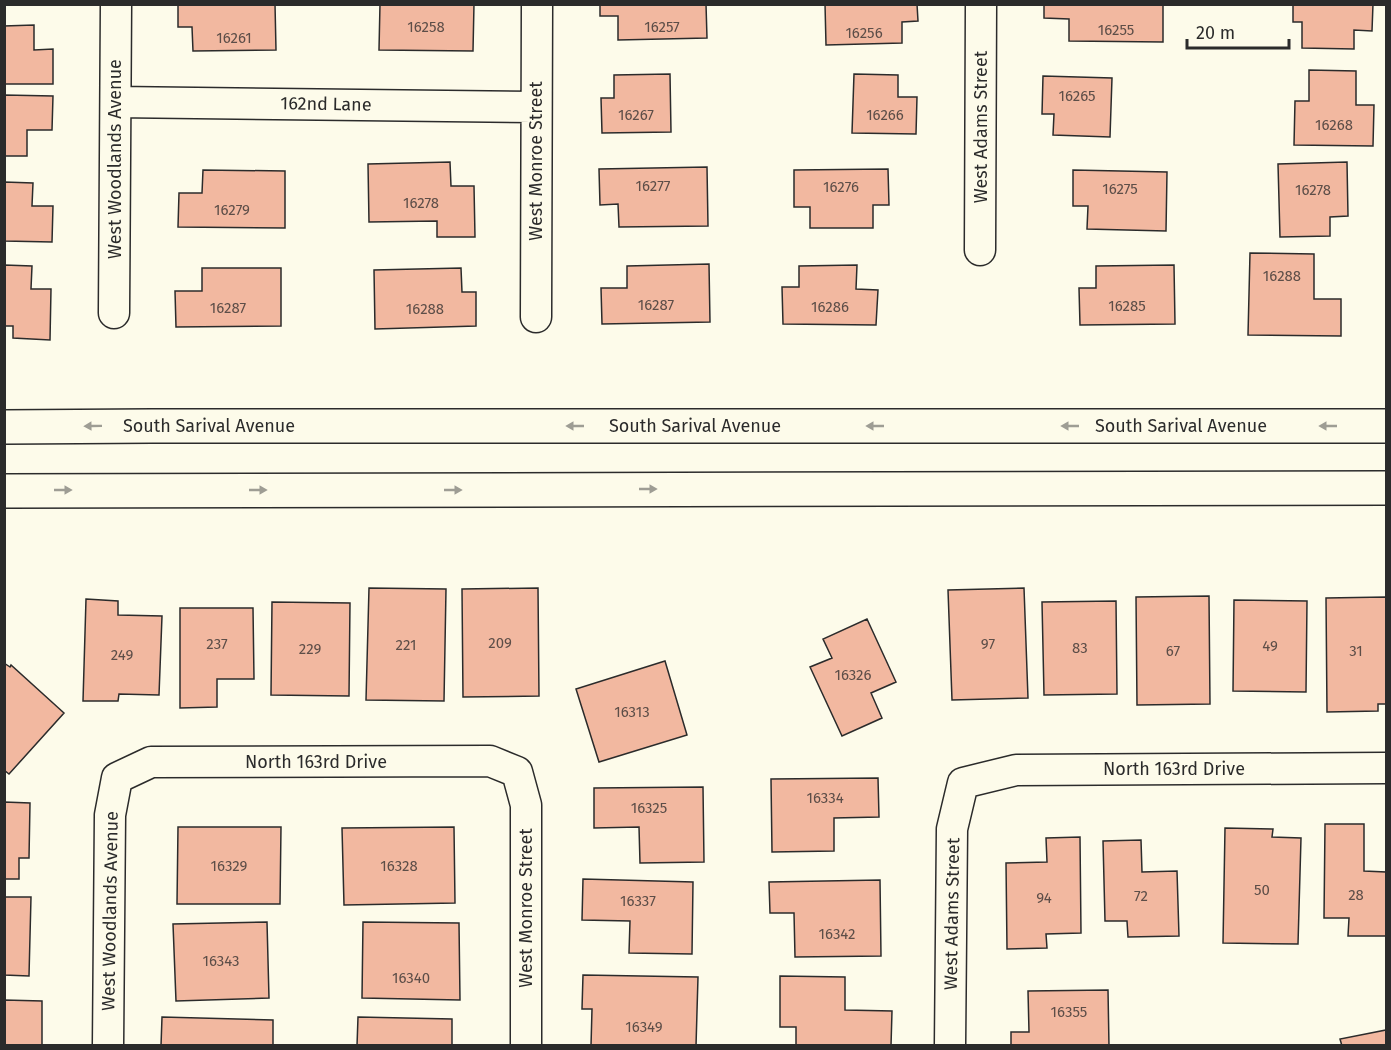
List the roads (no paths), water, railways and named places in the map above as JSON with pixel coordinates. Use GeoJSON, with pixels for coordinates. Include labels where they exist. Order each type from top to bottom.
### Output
{"type":"FeatureCollection","features":[{"type":"Feature","properties":{"kind":"main road","name":"South Sarival Avenue"},"geometry":{"type":"LineString","coordinates":[[4,427],[1386,426]]}},
{"type":"Feature","properties":{"kind":"main road"},"geometry":{"type":"LineString","coordinates":[[4,490],[1386,488]]}},
{"type":"Feature","properties":{"kind":"street","name":"West Woodlands Avenue"},"geometry":{"type":"LineString","coordinates":[[114,314],[116,4]]}},
{"type":"Feature","properties":{"kind":"street","name":"West Monroe Street"},"geometry":{"type":"LineString","coordinates":[[536,317],[537,4]]}},
{"type":"Feature","properties":{"kind":"street","name":"West Adams Street"},"geometry":{"type":"LineString","coordinates":[[980,250],[981,4]]}},
{"type":"Feature","properties":{"kind":"street","name":"162nd Lane"},"geometry":{"type":"LineString","coordinates":[[116,102],[536,107]]}},
{"type":"Feature","properties":{"kind":"street","name":"North 163rd Drive"},"geometry":{"type":"LineString","coordinates":[[117,778],[151,762],[490,761],[517,772]]}},
{"type":"Feature","properties":{"kind":"street","name":"North 163rd Drive"},"geometry":{"type":"LineString","coordinates":[[963,783],[1016,770],[1386,768]]}},
{"type":"Feature","properties":{"kind":"street","name":"West Monroe Street"},"geometry":{"type":"LineString","coordinates":[[517,772],[526,805],[526,1046]]}},
{"type":"Feature","properties":{"kind":"street","name":"West Woodlands Avenue"},"geometry":{"type":"LineString","coordinates":[[108,1046],[110,815],[117,778]]}},
{"type":"Feature","properties":{"kind":"street","name":"West Adams Street"},"geometry":{"type":"LineString","coordinates":[[950,1046],[952,829],[963,783]]}}]}
